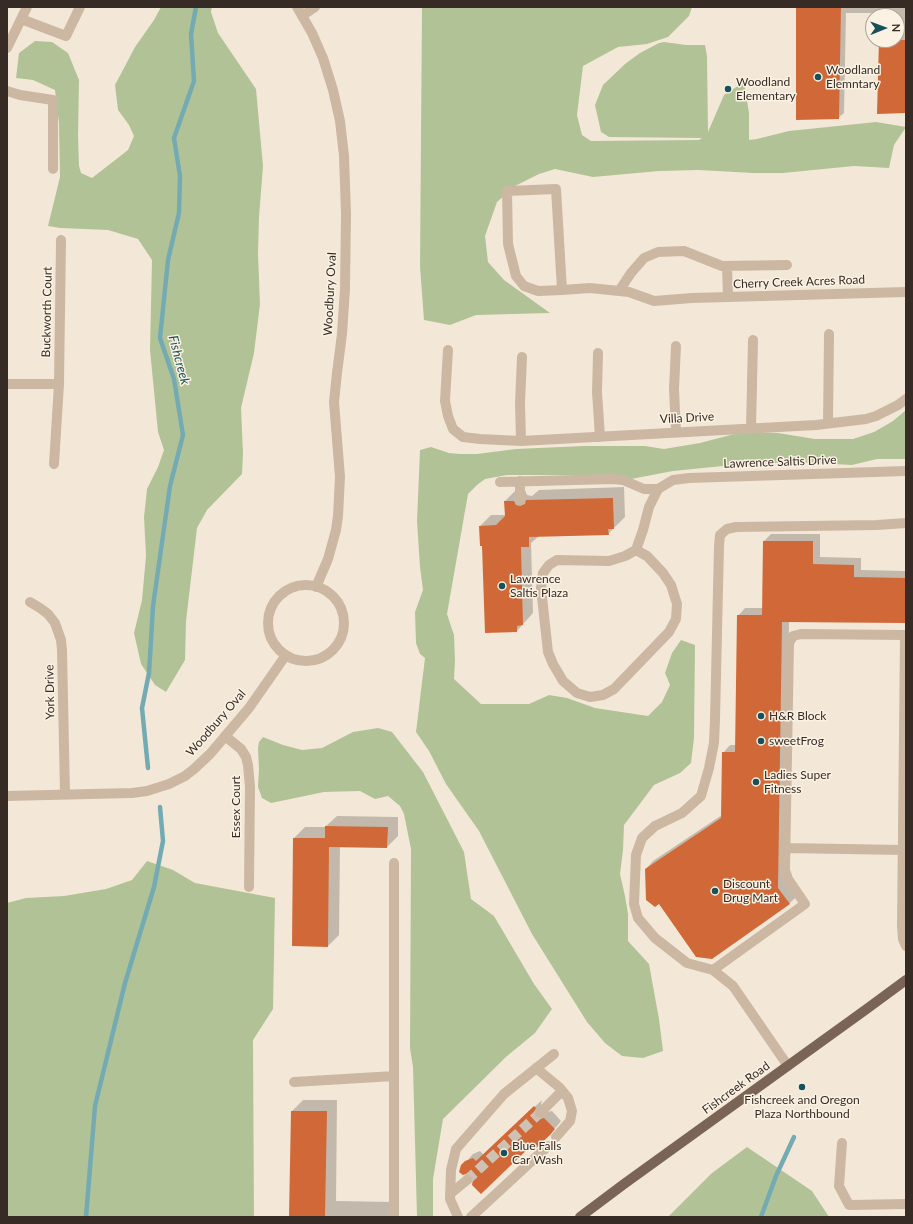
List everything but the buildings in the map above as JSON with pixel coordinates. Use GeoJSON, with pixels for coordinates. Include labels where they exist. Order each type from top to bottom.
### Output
{"type":"FeatureCollection","features":[{"type":"Feature","properties":{"kind":"main road","name":"Fishcreek Road"},"geometry":{"type":"LineString","coordinates":[[580,1217],[906,980]]}},
{"type":"Feature","properties":{"kind":"street"},"geometry":{"type":"LineString","coordinates":[[7,48],[27,7]]}},
{"type":"Feature","properties":{"kind":"street"},"geometry":{"type":"LineString","coordinates":[[21,19],[66,36],[80,7]]}},
{"type":"Feature","properties":{"kind":"street"},"geometry":{"type":"LineString","coordinates":[[300,11],[315,7]]}},
{"type":"Feature","properties":{"kind":"street","name":"Woodbury Oval"},"geometry":{"type":"LineString","coordinates":[[300,11],[323,58],[334,90],[340,121],[344,156],[346,213],[345,289],[342,334],[336,373],[334,402],[340,477],[338,516],[336,530],[328,559],[316,587]]}},
{"type":"Feature","properties":{"kind":"street"},"geometry":{"type":"LineString","coordinates":[[7,91],[20,95],[52,100],[54,169]]}},
{"type":"Feature","properties":{"kind":"street","name":"Cherry Creek Acres Road"},"geometry":{"type":"LineString","coordinates":[[562,290],[556,189],[507,192],[508,244],[516,276],[524,286],[538,292],[590,288],[629,292],[654,301],[692,298],[906,292]]}},
{"type":"Feature","properties":{"kind":"street","name":"Buckworth Court"},"geometry":{"type":"LineString","coordinates":[[54,464],[59,384],[61,240]]}},
{"type":"Feature","properties":{"kind":"street"},"geometry":{"type":"LineString","coordinates":[[619,291],[631,273],[644,258],[658,252],[684,251],[722,266],[787,265]]}},
{"type":"Feature","properties":{"kind":"street"},"geometry":{"type":"LineString","coordinates":[[727,266],[728,297]]}},
{"type":"Feature","properties":{"kind":"street"},"geometry":{"type":"LineString","coordinates":[[828,423],[829,334]]}},
{"type":"Feature","properties":{"kind":"street"},"geometry":{"type":"LineString","coordinates":[[751,428],[752,340]]}},
{"type":"Feature","properties":{"kind":"street"},"geometry":{"type":"LineString","coordinates":[[676,346],[674,389],[676,432]]}},
{"type":"Feature","properties":{"kind":"street","name":"Villa Drive"},"geometry":{"type":"LineString","coordinates":[[448,350],[445,401],[448,416],[453,429],[464,437],[521,441],[828,423],[866,419],[876,416],[898,405],[906,398]]}},
{"type":"Feature","properties":{"kind":"street"},"geometry":{"type":"LineString","coordinates":[[598,353],[597,392],[600,437]]}},
{"type":"Feature","properties":{"kind":"street"},"geometry":{"type":"LineString","coordinates":[[521,441],[520,403],[522,357]]}},
{"type":"Feature","properties":{"kind":"street"},"geometry":{"type":"LineString","coordinates":[[7,384],[59,384]]}},
{"type":"Feature","properties":{"kind":"street","name":"Lawrence Saltis Drive"},"geometry":{"type":"LineString","coordinates":[[658,489],[673,480],[689,478],[906,471]]}},
{"type":"Feature","properties":{"kind":"street"},"geometry":{"type":"LineString","coordinates":[[500,482],[613,479],[623,480],[644,489],[658,489],[650,507],[636,550],[625,556],[609,561],[557,560],[549,565],[542,573],[541,588],[548,652],[563,681],[576,693],[590,697],[603,695],[614,689],[669,632],[676,619],[677,604],[670,585],[663,573],[646,556],[636,550]]}},
{"type":"Feature","properties":{"kind":"street"},"geometry":{"type":"LineString","coordinates":[[520,481],[520,500]]}},
{"type":"Feature","properties":{"kind":"street"},"geometry":{"type":"LineString","coordinates":[[788,1066],[733,986],[713,970],[687,963],[655,938],[638,918],[634,904],[636,855],[642,838],[655,826],[682,813],[701,796],[709,768],[714,743],[720,535],[727,529],[736,528],[906,523]]}},
{"type":"Feature","properties":{"kind":"street"},"geometry":{"type":"LineString","coordinates":[[303,585],[316,587],[322,589],[335,600],[340,607],[344,624],[342,637],[335,648],[328,654],[311,660],[301,660],[286,655],[276,646],[271,639],[268,622],[272,607],[280,595],[286,590],[303,585]]}},
{"type":"Feature","properties":{"kind":"street","name":"York Drive"},"geometry":{"type":"LineString","coordinates":[[30,602],[48,614],[55,623],[61,640],[65,794]]}},
{"type":"Feature","properties":{"kind":"street"},"geometry":{"type":"LineString","coordinates":[[713,970],[805,904],[788,879],[785,870],[789,643],[793,636],[801,634],[905,635],[904,877],[902,926],[903,939],[906,946]]}},
{"type":"Feature","properties":{"kind":"street","name":"Woodbury Oval"},"geometry":{"type":"LineString","coordinates":[[7,796],[132,793],[147,791],[169,784],[185,776],[194,769],[249,708],[286,655]]}},
{"type":"Feature","properties":{"kind":"street","name":"Essex Court"},"geometry":{"type":"LineString","coordinates":[[225,736],[241,749],[246,757],[248,765],[250,787],[249,887]]}},
{"type":"Feature","properties":{"kind":"street"},"geometry":{"type":"LineString","coordinates":[[786,848],[903,850]]}},
{"type":"Feature","properties":{"kind":"street"},"geometry":{"type":"LineString","coordinates":[[394,863],[394,1217]]}},
{"type":"Feature","properties":{"kind":"street"},"geometry":{"type":"LineString","coordinates":[[458,1217],[450,1199],[451,1170],[456,1149],[504,1094],[554,1054]]}},
{"type":"Feature","properties":{"kind":"street"},"geometry":{"type":"LineString","coordinates":[[536,1068],[559,1087],[568,1098],[572,1111],[570,1121],[556,1137]]}},
{"type":"Feature","properties":{"kind":"street"},"geometry":{"type":"LineString","coordinates":[[294,1082],[394,1076]]}},
{"type":"Feature","properties":{"kind":"street"},"geometry":{"type":"LineString","coordinates":[[540,1113],[562,1092]]}},
{"type":"Feature","properties":{"kind":"street"},"geometry":{"type":"LineString","coordinates":[[842,1143],[839,1186],[849,1205],[906,1204]]}},
{"type":"Feature","properties":{"kind":"street"},"geometry":{"type":"LineString","coordinates":[[471,1217],[548,1146]]}},
{"type":"Feature","properties":{"kind":"street"},"geometry":{"type":"LineString","coordinates":[[450,1194],[467,1180]]}},
{"type":"Feature","properties":{"kind":"green space"},"geometry":{"type":"Polygon","coordinates":[[[161,7],[212,7],[211,12],[218,33],[256,89],[263,166],[258,254],[260,304],[254,353],[241,408],[243,453],[242,474],[207,510],[197,528],[186,621],[185,660],[166,692],[155,685],[141,664],[134,633],[142,600],[146,556],[144,517],[147,489],[158,467],[164,450],[158,432],[150,350],[152,260],[138,239],[108,230],[48,226],[60,177],[59,123],[55,90],[33,80],[16,78],[19,53],[35,41],[52,42],[68,53],[79,80],[79,166],[81,173],[92,178],[128,150],[134,136],[129,125],[118,110],[115,85],[135,47],[154,20],[161,7]]]}},
{"type":"Feature","properties":{"kind":"green space"},"geometry":{"type":"Polygon","coordinates":[[[422,7],[692,7],[689,16],[668,37],[647,44],[618,47],[583,66],[577,115],[582,135],[591,141],[699,140],[702,138],[609,137],[601,132],[595,105],[603,85],[625,64],[640,53],[664,42],[686,45],[705,45],[707,56],[708,132],[724,95],[744,82],[749,113],[749,140],[789,131],[876,122],[906,127],[894,145],[889,168],[854,166],[783,173],[698,170],[659,171],[593,177],[555,169],[539,174],[515,186],[497,202],[485,236],[488,262],[504,280],[550,313],[476,315],[450,325],[424,320],[420,267],[422,7]]]}},
{"type":"Feature","properties":{"kind":"green space"},"geometry":{"type":"Polygon","coordinates":[[[906,410],[906,459],[877,459],[852,465],[795,462],[733,465],[673,471],[631,479],[581,475],[507,475],[485,479],[468,494],[447,614],[454,635],[454,679],[481,704],[529,704],[549,695],[567,698],[595,708],[648,716],[662,702],[670,685],[665,673],[672,653],[681,640],[695,645],[694,738],[691,763],[680,773],[654,785],[624,825],[620,874],[628,914],[628,941],[649,964],[663,1051],[643,1058],[622,1056],[605,1043],[587,1022],[532,934],[479,831],[446,784],[429,751],[416,732],[425,658],[420,654],[416,643],[415,612],[423,590],[417,521],[420,450],[431,447],[449,453],[477,454],[516,449],[584,446],[645,446],[664,449],[700,443],[742,432],[778,433],[815,439],[853,439],[874,432],[893,421],[906,410]]]}},
{"type":"Feature","properties":{"kind":"green space"},"geometry":{"type":"Polygon","coordinates":[[[378,728],[392,732],[423,772],[464,852],[471,899],[494,916],[534,984],[552,1009],[535,1033],[507,1056],[443,1119],[433,1179],[433,1217],[417,1217],[413,1067],[410,1048],[411,849],[404,814],[400,806],[388,796],[375,799],[360,791],[324,792],[271,803],[262,798],[258,787],[258,748],[259,742],[263,737],[283,745],[302,750],[322,748],[353,732],[378,728]]]}},
{"type":"Feature","properties":{"kind":"green space"},"geometry":{"type":"Polygon","coordinates":[[[147,861],[173,870],[195,883],[275,898],[273,1009],[253,1040],[254,1217],[7,1217],[7,903],[26,898],[64,896],[106,889],[132,880],[147,861]]]}},
{"type":"Feature","properties":{"kind":"green space"},"geometry":{"type":"Polygon","coordinates":[[[747,1147],[812,1191],[829,1217],[668,1217],[712,1173],[747,1147]]]}},
{"type":"Feature","properties":{"kind":"waterway","name":"Fishcreek"},"geometry":{"type":"LineString","coordinates":[[148,768],[142,708],[149,673],[153,606],[170,486],[183,435],[174,379],[160,338],[168,260],[179,213],[180,176],[174,138],[194,81],[191,34],[196,7]]}},
{"type":"Feature","properties":{"kind":"waterway"},"geometry":{"type":"LineString","coordinates":[[86,1217],[95,1106],[125,983],[154,887],[163,841],[160,807]]}},
{"type":"Feature","properties":{"kind":"waterway"},"geometry":{"type":"LineString","coordinates":[[761,1217],[776,1176],[794,1137]]}},
{"type":"Feature","properties":{"kind":"tunnel"},"geometry":{"type":"LineString","coordinates":[[467,1180],[540,1113]]}},
{"type":"Feature","properties":{"kind":"place","name":"Woodland Elemntary"},"geometry":{"type":"Point","coordinates":[818,77]}},
{"type":"Feature","properties":{"kind":"place","name":"Woodland Elementary"},"geometry":{"type":"Point","coordinates":[728,89]}},
{"type":"Feature","properties":{"kind":"place","name":"Lawrence Saltis Plaza"},"geometry":{"type":"Point","coordinates":[502,586]}},
{"type":"Feature","properties":{"kind":"place","name":"H&R Block"},"geometry":{"type":"Point","coordinates":[761,716]}},
{"type":"Feature","properties":{"kind":"place","name":"sweetFrog"},"geometry":{"type":"Point","coordinates":[761,741]}},
{"type":"Feature","properties":{"kind":"place","name":"Ladies Super Fitness"},"geometry":{"type":"Point","coordinates":[756,782]}},
{"type":"Feature","properties":{"kind":"place","name":"Discount Drug Mart"},"geometry":{"type":"Point","coordinates":[715,891]}},
{"type":"Feature","properties":{"kind":"place","name":"Fishcreek and Oregon Plaza Northbound"},"geometry":{"type":"Point","coordinates":[802,1087]}},
{"type":"Feature","properties":{"kind":"place","name":"Blue Falls Car Wash"},"geometry":{"type":"Point","coordinates":[504,1153]}}]}
